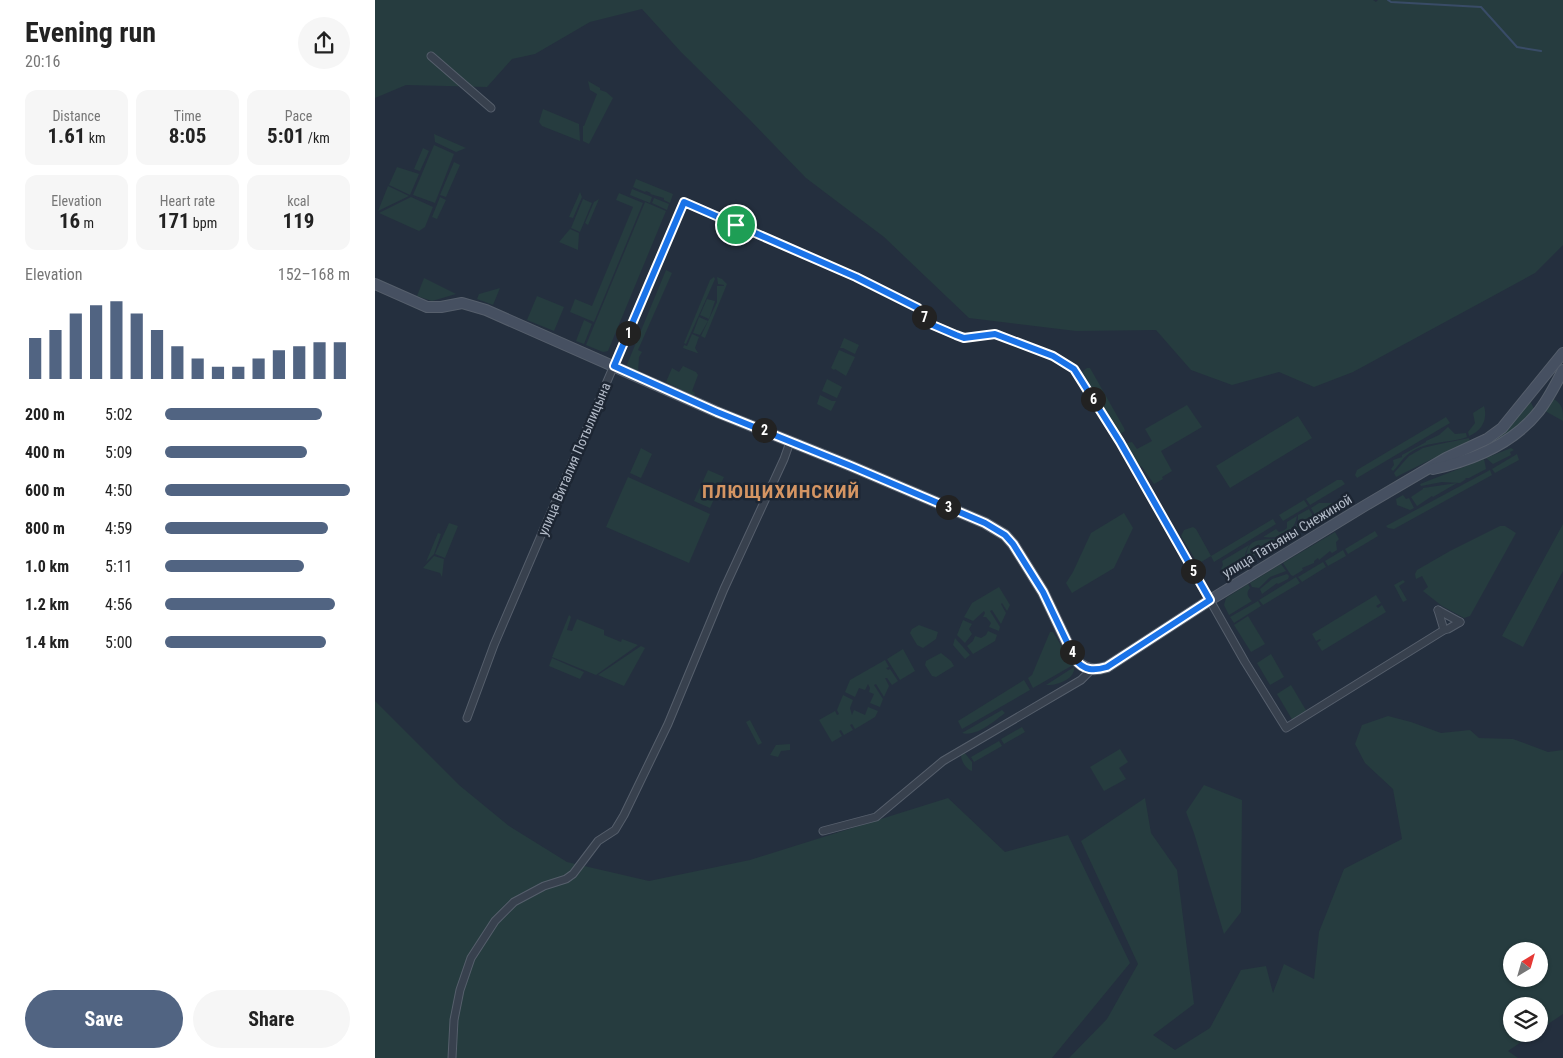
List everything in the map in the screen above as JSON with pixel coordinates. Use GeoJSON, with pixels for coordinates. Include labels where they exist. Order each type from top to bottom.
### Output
{"type":"FeatureCollection","features":[{"type":"Feature","properties":{"kind":"street"},"geometry":{"type":"LineString","coordinates":[[431,56],[491,108]]}},
{"type":"Feature","properties":{"kind":"street","name":"улица Виталия Потылицына"},"geometry":{"type":"LineString","coordinates":[[467,718],[494,645],[684,202],[856,277],[918,308],[928,323],[956,335],[964,338],[995,334],[1053,356],[1074,369],[1120,442],[1210,600]]}},
{"type":"Feature","properties":{"kind":"street"},"geometry":{"type":"LineString","coordinates":[[375,284],[427,307],[441,307],[462,303],[474,306],[717,412],[985,523],[1005,535],[1013,544],[1043,592],[1075,659],[1081,665],[1091,670],[1081,680],[943,761],[876,817],[823,831]]}},
{"type":"Feature","properties":{"kind":"street","name":"улица Татьяны Снежиной"},"geometry":{"type":"LineString","coordinates":[[1091,670],[1107,667],[1210,600],[1366,505],[1454,453],[1487,439],[1502,428],[1563,353]]}},
{"type":"Feature","properties":{"kind":"street","name":"улица Татьяны Снежиной"},"geometry":{"type":"LineString","coordinates":[[1427,470],[1459,463],[1504,444],[1515,436],[1539,411],[1563,370]]}},
{"type":"Feature","properties":{"kind":"street"},"geometry":{"type":"LineString","coordinates":[[452,1058],[454,1020],[460,990],[471,958],[495,921],[514,902],[544,886],[565,879],[573,874],[598,841],[615,830],[624,815],[668,724],[724,589],[790,442]]}},
{"type":"Feature","properties":{"kind":"street"},"geometry":{"type":"LineString","coordinates":[[1210,600],[1245,662],[1286,728],[1444,630]]}},
{"type":"Feature","properties":{"kind":"green space"},"geometry":{"type":"Polygon","coordinates":[[[375,0],[1373,0],[1376,2],[1378,0],[1563,0],[1563,245],[1535,273],[1353,372],[1314,387],[1279,372],[1232,385],[1191,370],[1156,330],[1076,331],[969,318],[884,237],[806,178],[681,52],[642,9],[590,22],[535,54],[512,59],[487,87],[406,85],[375,98],[375,0]]]}},
{"type":"Feature","properties":{"kind":"green space"},"geometry":{"type":"Polygon","coordinates":[[[588,81],[613,98],[589,144],[583,141],[583,126],[597,94],[590,90],[588,81]]]}},
{"type":"Feature","properties":{"kind":"green space"},"geometry":{"type":"Polygon","coordinates":[[[543,109],[579,124],[580,141],[542,126],[539,122],[543,109]]]}},
{"type":"Feature","properties":{"kind":"green space"},"geometry":{"type":"Polygon","coordinates":[[[434,134],[466,148],[456,152],[435,142],[434,134]]]}},
{"type":"Feature","properties":{"kind":"green space"},"geometry":{"type":"Polygon","coordinates":[[[434,145],[454,154],[435,203],[413,195],[434,145]]]}},
{"type":"Feature","properties":{"kind":"green space"},"geometry":{"type":"Polygon","coordinates":[[[423,148],[429,151],[420,171],[414,169],[423,148]]]}},
{"type":"Feature","properties":{"kind":"green space"},"geometry":{"type":"Polygon","coordinates":[[[454,162],[460,165],[446,197],[440,195],[454,162]]]}},
{"type":"Feature","properties":{"kind":"green space"},"geometry":{"type":"Polygon","coordinates":[[[397,167],[419,174],[410,195],[389,185],[397,167]]]}},
{"type":"Feature","properties":{"kind":"green space"},"geometry":{"type":"Polygon","coordinates":[[[636,179],[673,194],[670,203],[664,200],[664,198],[633,187],[636,179]]]}},
{"type":"Feature","properties":{"kind":"green space"},"geometry":{"type":"Polygon","coordinates":[[[388,186],[409,196],[378,211],[388,186]]]}},
{"type":"Feature","properties":{"kind":"green space"},"geometry":{"type":"Polygon","coordinates":[[[632,189],[652,197],[650,203],[630,195],[632,189]]]}},
{"type":"Feature","properties":{"kind":"green space"},"geometry":{"type":"Polygon","coordinates":[[[580,192],[582,197],[573,218],[569,217],[580,192]]]}},
{"type":"Feature","properties":{"kind":"green space"},"geometry":{"type":"Polygon","coordinates":[[[619,193],[643,203],[594,322],[570,312],[575,299],[592,306],[633,207],[616,200],[619,193]]]}},
{"type":"Feature","properties":{"kind":"green space"},"geometry":{"type":"Polygon","coordinates":[[[411,197],[433,207],[425,227],[419,231],[379,213],[411,197]]]}},
{"type":"Feature","properties":{"kind":"green space"},"geometry":{"type":"Polygon","coordinates":[[[440,197],[446,200],[437,219],[432,217],[440,197]]]}},
{"type":"Feature","properties":{"kind":"green space"},"geometry":{"type":"Polygon","coordinates":[[[654,198],[669,204],[667,210],[652,203],[654,198]]]}},
{"type":"Feature","properties":{"kind":"green space"},"geometry":{"type":"Polygon","coordinates":[[[583,199],[592,203],[580,232],[571,228],[583,199]]]}},
{"type":"Feature","properties":{"kind":"green space"},"geometry":{"type":"Polygon","coordinates":[[[599,199],[588,225],[585,223],[594,202],[599,199]]]}},
{"type":"Feature","properties":{"kind":"green space"},"geometry":{"type":"Polygon","coordinates":[[[645,202],[666,211],[608,351],[603,352],[586,345],[645,202]]]}},
{"type":"Feature","properties":{"kind":"green space"},"geometry":{"type":"Polygon","coordinates":[[[570,229],[579,233],[578,250],[559,242],[570,229]]]}},
{"type":"Feature","properties":{"kind":"green space"},"geometry":{"type":"Polygon","coordinates":[[[666,270],[672,273],[638,350],[642,352],[639,357],[638,373],[626,367],[666,270]]]}},
{"type":"Feature","properties":{"kind":"green space"},"geometry":{"type":"Polygon","coordinates":[[[714,277],[715,279],[686,344],[684,343],[710,280],[714,277]]]}},
{"type":"Feature","properties":{"kind":"green space"},"geometry":{"type":"Polygon","coordinates":[[[717,277],[727,284],[705,338],[701,336],[717,302],[717,286],[724,286],[718,284],[717,277]]]}},
{"type":"Feature","properties":{"kind":"green space"},"geometry":{"type":"Polygon","coordinates":[[[424,278],[456,294],[432,301],[417,296],[424,278]]]}},
{"type":"Feature","properties":{"kind":"green space"},"geometry":{"type":"Polygon","coordinates":[[[500,288],[493,305],[477,299],[479,294],[500,288]]]}},
{"type":"Feature","properties":{"kind":"green space"},"geometry":{"type":"Polygon","coordinates":[[[537,296],[564,307],[554,331],[527,320],[537,296]]]}},
{"type":"Feature","properties":{"kind":"green space"},"geometry":{"type":"Polygon","coordinates":[[[707,299],[715,301],[709,319],[700,315],[707,299]]]}},
{"type":"Feature","properties":{"kind":"green space"},"geometry":{"type":"Polygon","coordinates":[[[699,317],[708,321],[700,335],[693,333],[699,317]]]}},
{"type":"Feature","properties":{"kind":"green space"},"geometry":{"type":"Polygon","coordinates":[[[584,320],[592,324],[584,344],[576,341],[584,320]]]}},
{"type":"Feature","properties":{"kind":"green space"},"geometry":{"type":"Polygon","coordinates":[[[692,334],[699,337],[695,348],[698,353],[683,348],[684,345],[687,346],[692,334]]]}},
{"type":"Feature","properties":{"kind":"green space"},"geometry":{"type":"Polygon","coordinates":[[[844,338],[859,345],[855,354],[840,348],[844,338]]]}},
{"type":"Feature","properties":{"kind":"green space"},"geometry":{"type":"Polygon","coordinates":[[[839,350],[855,357],[846,376],[831,368],[839,350]]]}},
{"type":"Feature","properties":{"kind":"green space"},"geometry":{"type":"Polygon","coordinates":[[[683,366],[696,372],[698,375],[692,391],[695,393],[694,396],[666,382],[672,368],[679,372],[683,366]]]}},
{"type":"Feature","properties":{"kind":"green space"},"geometry":{"type":"Polygon","coordinates":[[[1090,368],[1124,428],[1125,431],[1120,434],[1082,372],[1090,368]]]}},
{"type":"Feature","properties":{"kind":"green space"},"geometry":{"type":"Polygon","coordinates":[[[827,379],[842,387],[837,398],[822,391],[827,379]]]}},
{"type":"Feature","properties":{"kind":"green space"},"geometry":{"type":"Polygon","coordinates":[[[820,395],[836,401],[831,411],[817,404],[820,395]]]}},
{"type":"Feature","properties":{"kind":"green space"},"geometry":{"type":"Polygon","coordinates":[[[1529,398],[1534,409],[1509,435],[1496,444],[1452,459],[1492,441],[1529,398]]]}},
{"type":"Feature","properties":{"kind":"green space"},"geometry":{"type":"Polygon","coordinates":[[[1554,399],[1562,408],[1563,421],[1545,411],[1554,399]]]}},
{"type":"Feature","properties":{"kind":"green space"},"geometry":{"type":"Polygon","coordinates":[[[1187,405],[1202,427],[1161,451],[1172,471],[1154,484],[1142,467],[1138,465],[1126,446],[1127,443],[1132,442],[1137,449],[1152,441],[1145,429],[1187,405]]]}},
{"type":"Feature","properties":{"kind":"green space"},"geometry":{"type":"Polygon","coordinates":[[[1484,406],[1485,415],[1481,428],[1469,436],[1468,432],[1475,423],[1473,413],[1484,406]]]}},
{"type":"Feature","properties":{"kind":"green space"},"geometry":{"type":"Polygon","coordinates":[[[1298,416],[1312,438],[1230,488],[1216,466],[1298,416]]]}},
{"type":"Feature","properties":{"kind":"green space"},"geometry":{"type":"Polygon","coordinates":[[[1446,417],[1450,423],[1357,478],[1355,475],[1357,470],[1446,417]]]}},
{"type":"Feature","properties":{"kind":"green space"},"geometry":{"type":"Polygon","coordinates":[[[1448,427],[1455,434],[1466,433],[1467,437],[1420,447],[1406,456],[1393,471],[1391,469],[1394,465],[1393,460],[1402,457],[1402,455],[1439,435],[1448,427]]]}},
{"type":"Feature","properties":{"kind":"green space"},"geometry":{"type":"Polygon","coordinates":[[[1469,438],[1470,442],[1396,477],[1394,473],[1409,456],[1423,448],[1469,438]]]}},
{"type":"Feature","properties":{"kind":"green space"},"geometry":{"type":"Polygon","coordinates":[[[641,448],[652,454],[641,478],[630,473],[641,448]]]}},
{"type":"Feature","properties":{"kind":"green space"},"geometry":{"type":"Polygon","coordinates":[[[1511,448],[1514,450],[1510,452],[1511,455],[1493,464],[1486,458],[1511,448]]]}},
{"type":"Feature","properties":{"kind":"green space"},"geometry":{"type":"Polygon","coordinates":[[[1517,454],[1519,460],[1495,473],[1492,469],[1517,454]]]}},
{"type":"Feature","properties":{"kind":"green space"},"geometry":{"type":"Polygon","coordinates":[[[1484,459],[1486,469],[1469,478],[1465,478],[1460,483],[1442,482],[1421,486],[1420,484],[1484,459]]]}},
{"type":"Feature","properties":{"kind":"green space"},"geometry":{"type":"Polygon","coordinates":[[[708,470],[724,477],[710,508],[694,501],[708,470]]]}},
{"type":"Feature","properties":{"kind":"green space"},"geometry":{"type":"Polygon","coordinates":[[[1490,470],[1492,475],[1394,529],[1386,526],[1490,470]]]}},
{"type":"Feature","properties":{"kind":"green space"},"geometry":{"type":"Polygon","coordinates":[[[628,477],[710,514],[689,563],[606,527],[628,477]]]}},
{"type":"Feature","properties":{"kind":"green space"},"geometry":{"type":"Polygon","coordinates":[[[1337,480],[1342,480],[1345,484],[1310,505],[1306,499],[1337,480]]]}},
{"type":"Feature","properties":{"kind":"green space"},"geometry":{"type":"Polygon","coordinates":[[[1457,483],[1417,506],[1411,497],[1423,488],[1457,483]]]}},
{"type":"Feature","properties":{"kind":"green space"},"geometry":{"type":"Polygon","coordinates":[[[1403,495],[1406,499],[1409,498],[1414,508],[1410,510],[1397,505],[1396,499],[1403,495]]]}},
{"type":"Feature","properties":{"kind":"green space"},"geometry":{"type":"Polygon","coordinates":[[[1304,500],[1308,506],[1283,521],[1279,515],[1304,500]]]}},
{"type":"Feature","properties":{"kind":"green space"},"geometry":{"type":"Polygon","coordinates":[[[1319,503],[1333,503],[1334,508],[1331,513],[1324,517],[1320,512],[1315,515],[1311,508],[1319,503]]]}},
{"type":"Feature","properties":{"kind":"green space"},"geometry":{"type":"Polygon","coordinates":[[[1309,509],[1313,516],[1304,521],[1308,527],[1287,535],[1298,523],[1298,515],[1309,509]]]}},
{"type":"Feature","properties":{"kind":"green space"},"geometry":{"type":"Polygon","coordinates":[[[1124,513],[1133,528],[1114,568],[1072,593],[1066,583],[1091,533],[1124,513]]]}},
{"type":"Feature","properties":{"kind":"green space"},"geometry":{"type":"Polygon","coordinates":[[[1297,516],[1293,527],[1285,534],[1275,537],[1263,537],[1276,529],[1279,532],[1283,531],[1287,528],[1287,522],[1297,516]]]}},
{"type":"Feature","properties":{"kind":"green space"},"geometry":{"type":"Polygon","coordinates":[[[1273,519],[1276,524],[1214,562],[1211,556],[1273,519]]]}},
{"type":"Feature","properties":{"kind":"green space"},"geometry":{"type":"Polygon","coordinates":[[[449,523],[458,526],[445,558],[435,554],[449,523]]]}},
{"type":"Feature","properties":{"kind":"green space"},"geometry":{"type":"Polygon","coordinates":[[[1563,524],[1563,571],[1523,647],[1502,636],[1563,524]]]}},
{"type":"Feature","properties":{"kind":"green space"},"geometry":{"type":"Polygon","coordinates":[[[1500,526],[1505,526],[1516,533],[1470,616],[1464,618],[1442,606],[1423,591],[1428,587],[1422,576],[1416,579],[1415,574],[1417,570],[1500,526]]]}},
{"type":"Feature","properties":{"kind":"green space"},"geometry":{"type":"Polygon","coordinates":[[[1193,527],[1196,529],[1211,556],[1198,564],[1181,536],[1184,530],[1193,527]]]}},
{"type":"Feature","properties":{"kind":"green space"},"geometry":{"type":"Polygon","coordinates":[[[1375,531],[1378,536],[1348,554],[1345,549],[1375,531]]]}},
{"type":"Feature","properties":{"kind":"green space"},"geometry":{"type":"Polygon","coordinates":[[[1335,532],[1339,539],[1336,542],[1337,550],[1332,553],[1330,551],[1319,560],[1318,558],[1314,563],[1302,568],[1303,570],[1293,576],[1291,575],[1283,563],[1335,532]]]}},
{"type":"Feature","properties":{"kind":"green space"},"geometry":{"type":"Polygon","coordinates":[[[438,533],[441,534],[434,554],[426,562],[438,533]]]}},
{"type":"Feature","properties":{"kind":"green space"},"geometry":{"type":"Polygon","coordinates":[[[1286,536],[1288,539],[1246,560],[1247,551],[1254,542],[1286,536]]]}},
{"type":"Feature","properties":{"kind":"green space"},"geometry":{"type":"Polygon","coordinates":[[[1249,545],[1245,554],[1245,561],[1224,574],[1221,569],[1222,561],[1249,545]]]}},
{"type":"Feature","properties":{"kind":"green space"},"geometry":{"type":"Polygon","coordinates":[[[1343,550],[1346,556],[1328,566],[1325,561],[1343,550]]]}},
{"type":"Feature","properties":{"kind":"green space"},"geometry":{"type":"Polygon","coordinates":[[[434,556],[444,559],[442,577],[440,573],[423,568],[434,556]]]}},
{"type":"Feature","properties":{"kind":"green space"},"geometry":{"type":"Polygon","coordinates":[[[1323,562],[1326,567],[1302,582],[1298,577],[1323,562]]]}},
{"type":"Feature","properties":{"kind":"green space"},"geometry":{"type":"Polygon","coordinates":[[[1281,564],[1286,571],[1270,577],[1259,588],[1252,587],[1250,583],[1281,564]]]}},
{"type":"Feature","properties":{"kind":"green space"},"geometry":{"type":"Polygon","coordinates":[[[1287,574],[1289,576],[1288,579],[1277,583],[1262,594],[1260,589],[1272,579],[1287,574]]]}},
{"type":"Feature","properties":{"kind":"green space"},"geometry":{"type":"Polygon","coordinates":[[[1296,577],[1300,583],[1263,605],[1259,600],[1296,577]]]}},
{"type":"Feature","properties":{"kind":"green space"},"geometry":{"type":"Polygon","coordinates":[[[1403,580],[1405,582],[1399,586],[1407,600],[1403,602],[1394,585],[1403,580]]]}},
{"type":"Feature","properties":{"kind":"green space"},"geometry":{"type":"Polygon","coordinates":[[[1248,584],[1250,588],[1248,595],[1252,601],[1229,615],[1224,605],[1226,598],[1248,584]]]}},
{"type":"Feature","properties":{"kind":"green space"},"geometry":{"type":"Polygon","coordinates":[[[999,587],[1010,605],[1007,611],[1001,604],[1006,613],[1001,624],[992,610],[990,611],[1000,627],[999,631],[989,627],[991,623],[986,617],[983,617],[984,611],[973,621],[964,617],[972,603],[999,587]]]}},
{"type":"Feature","properties":{"kind":"green space"},"geometry":{"type":"Polygon","coordinates":[[[1376,595],[1381,603],[1376,606],[1378,608],[1382,605],[1386,612],[1322,651],[1317,643],[1321,640],[1316,641],[1312,634],[1376,595]]]}},
{"type":"Feature","properties":{"kind":"green space"},"geometry":{"type":"Polygon","coordinates":[[[1258,601],[1261,606],[1234,623],[1230,617],[1258,601]]]}},
{"type":"Feature","properties":{"kind":"green space"},"geometry":{"type":"Polygon","coordinates":[[[569,615],[571,617],[567,630],[572,631],[577,619],[604,630],[604,635],[621,642],[622,639],[638,645],[596,675],[552,657],[569,615]]]}},
{"type":"Feature","properties":{"kind":"green space"},"geometry":{"type":"Polygon","coordinates":[[[1248,616],[1265,644],[1251,652],[1234,625],[1248,616]]]}},
{"type":"Feature","properties":{"kind":"green space"},"geometry":{"type":"Polygon","coordinates":[[[963,620],[972,624],[969,629],[972,634],[965,643],[957,635],[963,620]]]}},
{"type":"Feature","properties":{"kind":"green space"},"geometry":{"type":"Polygon","coordinates":[[[919,625],[938,632],[936,639],[923,648],[917,645],[910,633],[912,629],[919,625]]]}},
{"type":"Feature","properties":{"kind":"green space"},"geometry":{"type":"Polygon","coordinates":[[[988,631],[997,635],[995,641],[973,654],[967,646],[973,641],[975,636],[981,638],[988,631]]]}},
{"type":"Feature","properties":{"kind":"green space"},"geometry":{"type":"Polygon","coordinates":[[[1050,632],[1053,632],[1073,665],[1033,688],[1028,678],[1032,675],[1050,632]]]}},
{"type":"Feature","properties":{"kind":"green space"},"geometry":{"type":"Polygon","coordinates":[[[955,638],[970,655],[965,659],[953,645],[955,638]]]}},
{"type":"Feature","properties":{"kind":"green space"},"geometry":{"type":"Polygon","coordinates":[[[641,646],[645,648],[624,686],[598,675],[641,646]]]}},
{"type":"Feature","properties":{"kind":"green space"},"geometry":{"type":"Polygon","coordinates":[[[903,649],[915,671],[900,680],[887,659],[903,649]]]}},
{"type":"Feature","properties":{"kind":"green space"},"geometry":{"type":"Polygon","coordinates":[[[941,653],[954,666],[936,677],[932,676],[925,665],[926,661],[941,653]]]}},
{"type":"Feature","properties":{"kind":"green space"},"geometry":{"type":"Polygon","coordinates":[[[1271,654],[1284,677],[1270,685],[1257,663],[1271,654]]]}},
{"type":"Feature","properties":{"kind":"green space"},"geometry":{"type":"Polygon","coordinates":[[[552,658],[584,672],[580,679],[549,666],[552,658]]]}},
{"type":"Feature","properties":{"kind":"green space"},"geometry":{"type":"Polygon","coordinates":[[[885,660],[889,667],[886,668],[890,669],[898,681],[892,685],[885,678],[889,686],[884,697],[876,684],[874,685],[883,699],[880,707],[870,703],[874,694],[869,692],[868,684],[865,690],[859,688],[855,697],[845,692],[850,680],[885,660]]]}},
{"type":"Feature","properties":{"kind":"green space"},"geometry":{"type":"Polygon","coordinates":[[[1074,667],[1072,675],[1065,681],[1046,685],[1074,667]]]}},
{"type":"Feature","properties":{"kind":"green space"},"geometry":{"type":"Polygon","coordinates":[[[1024,680],[1030,690],[962,729],[958,721],[1024,680]]]}},
{"type":"Feature","properties":{"kind":"green space"},"geometry":{"type":"Polygon","coordinates":[[[1291,685],[1307,712],[1293,721],[1277,694],[1291,685]]]}},
{"type":"Feature","properties":{"kind":"green space"},"geometry":{"type":"Polygon","coordinates":[[[843,695],[853,700],[850,708],[852,715],[854,710],[865,715],[868,707],[878,711],[875,717],[855,729],[852,724],[850,725],[853,730],[844,735],[841,730],[839,731],[842,736],[832,742],[819,720],[835,711],[837,715],[839,714],[837,710],[843,695]]]}},
{"type":"Feature","properties":{"kind":"green space"},"geometry":{"type":"Polygon","coordinates":[[[375,701],[459,785],[509,826],[567,862],[649,881],[750,860],[948,798],[1005,852],[1068,835],[1130,963],[1052,1058],[375,1058],[375,701]]]}},
{"type":"Feature","properties":{"kind":"green space"},"geometry":{"type":"Polygon","coordinates":[[[1002,710],[1005,713],[985,728],[973,733],[962,733],[1002,710]]]}},
{"type":"Feature","properties":{"kind":"green space"},"geometry":{"type":"Polygon","coordinates":[[[1388,716],[1441,733],[1470,730],[1479,738],[1513,739],[1548,752],[1563,750],[1563,1014],[1548,1024],[1548,997],[1503,997],[1503,1042],[1521,1042],[1508,1051],[1518,1058],[1069,1058],[1107,1019],[1138,964],[1081,841],[1145,798],[1151,833],[1177,870],[1194,1004],[1153,1035],[1175,1050],[1210,1028],[1241,970],[1266,966],[1273,993],[1284,964],[1314,979],[1319,932],[1344,869],[1402,839],[1393,789],[1365,763],[1355,744],[1362,725],[1388,716]]]}},
{"type":"Feature","properties":{"kind":"green space"},"geometry":{"type":"Polygon","coordinates":[[[750,720],[762,743],[758,745],[746,722],[750,720]]]}},
{"type":"Feature","properties":{"kind":"green space"},"geometry":{"type":"Polygon","coordinates":[[[1022,727],[1025,732],[1004,744],[1001,739],[1022,727]]]}},
{"type":"Feature","properties":{"kind":"green space"},"geometry":{"type":"Polygon","coordinates":[[[999,741],[1002,746],[974,762],[971,757],[999,741]]]}},
{"type":"Feature","properties":{"kind":"green space"},"geometry":{"type":"Polygon","coordinates":[[[790,744],[790,750],[781,751],[778,757],[770,755],[776,745],[790,744]]]}},
{"type":"Feature","properties":{"kind":"green space"},"geometry":{"type":"Polygon","coordinates":[[[1120,749],[1128,762],[1119,768],[1126,779],[1104,791],[1090,767],[1120,749]]]}},
{"type":"Feature","properties":{"kind":"green space"},"geometry":{"type":"Polygon","coordinates":[[[964,752],[972,762],[972,771],[966,767],[962,760],[961,755],[964,752]]]}},
{"type":"Feature","properties":{"kind":"green space"},"geometry":{"type":"Polygon","coordinates":[[[1204,785],[1242,800],[1241,912],[1224,934],[1186,812],[1204,785]]]}},
{"type":"Feature","properties":{"kind":"waterway"},"geometry":{"type":"LineString","coordinates":[[1388,0],[1391,2],[1481,7],[1517,47],[1541,51]]}},
{"type":"Feature","properties":{"kind":"district","name":"ПЛЮЩИХИНСКИЙ"},"geometry":{"type":"Point","coordinates":[781,491]}},
{"type":"Feature","properties":{"kind":"route"},"geometry":{"type":"LineString","coordinates":[[684,202],[736,225],[848,273],[901,299],[918,308],[928,323],[956,335],[964,338],[995,334],[1053,356],[1074,369],[1120,442],[1210,600],[1107,667],[1091,670],[1081,665],[1075,659],[1043,592],[1024,560],[1005,535],[985,523],[760,428],[717,412],[614,366],[684,202]]}}]}
